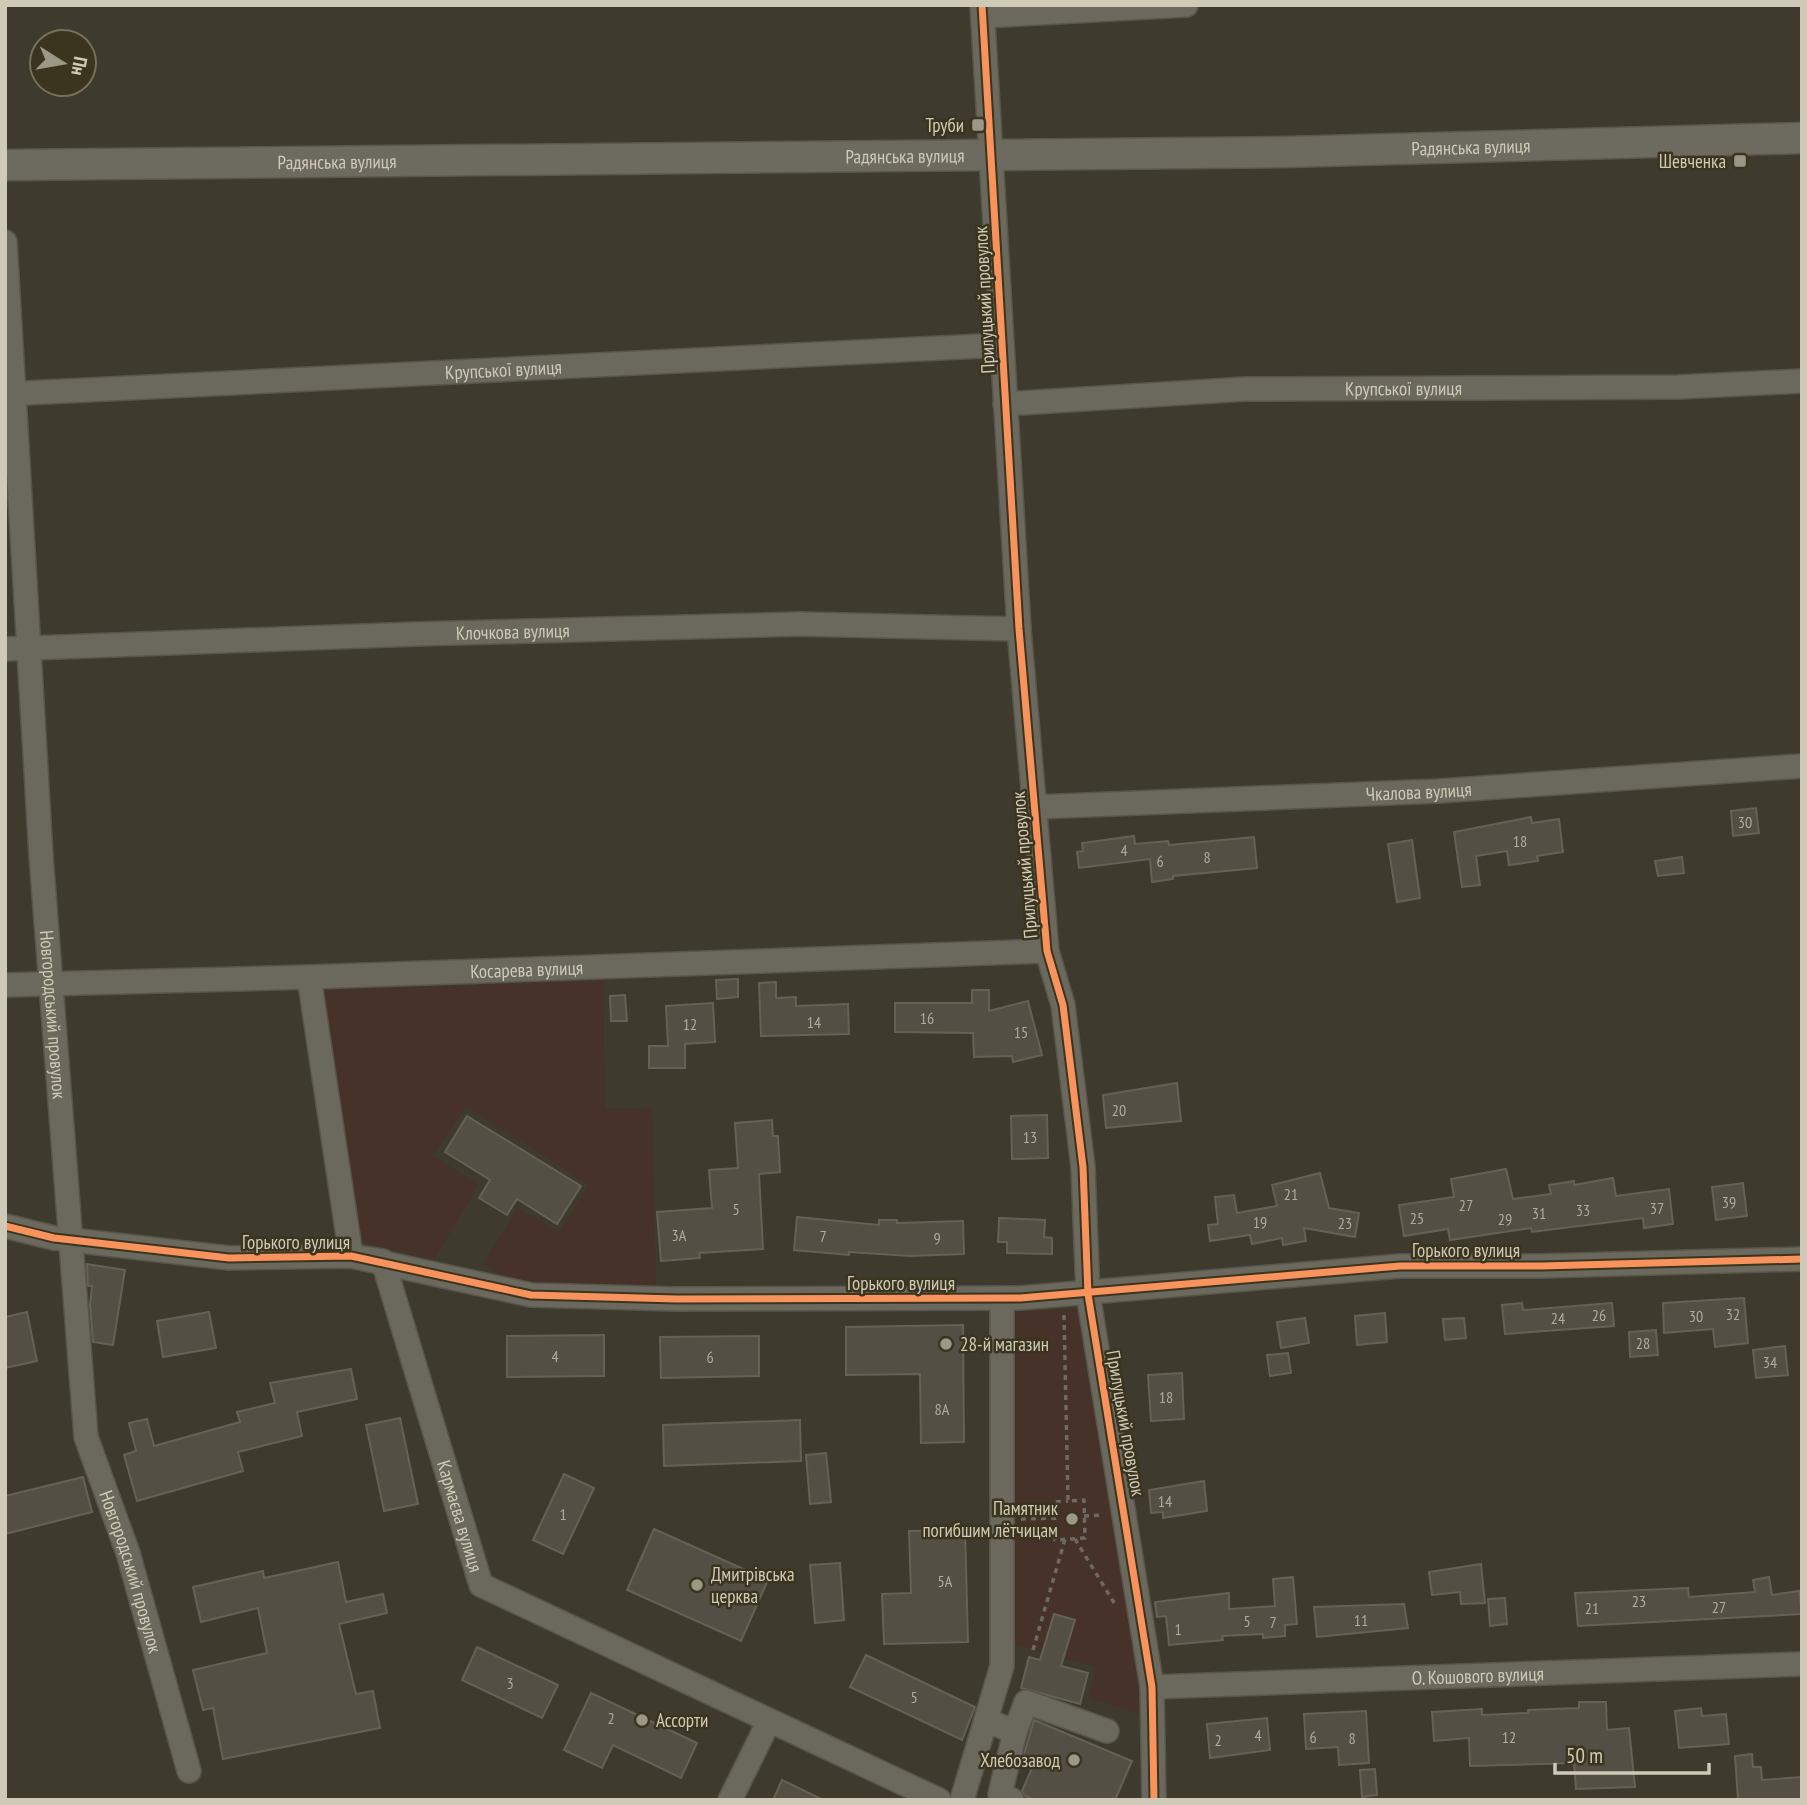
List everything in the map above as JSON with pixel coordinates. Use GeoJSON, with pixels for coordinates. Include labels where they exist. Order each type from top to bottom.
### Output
{"type":"FeatureCollection","features":[{"type":"Feature","properties":{"kind":"main road","name":"Радянська вулиця"},"geometry":{"type":"LineString","coordinates":[[5,165],[1285,152],[1802,138]]}},
{"type":"Feature","properties":{"kind":"street"},"geometry":{"type":"LineString","coordinates":[[983,11],[1186,5]]}},
{"type":"Feature","properties":{"kind":"street","name":"Прилуцький провулок"},"geometry":{"type":"LineString","coordinates":[[983,11],[1019,629],[1047,951],[1063,1004],[1082,1153],[1088,1294],[1152,1687],[1154,1800]]}},
{"type":"Feature","properties":{"kind":"street","name":"Новгородський провулок"},"geometry":{"type":"LineString","coordinates":[[5,242],[17,649],[50,985],[86,1437],[128,1553],[189,1771]]}},
{"type":"Feature","properties":{"kind":"street","name":"Крупської вулиця"},"geometry":{"type":"LineString","coordinates":[[9,394],[1002,345]]}},
{"type":"Feature","properties":{"kind":"street","name":"Крупської вулиця"},"geometry":{"type":"LineString","coordinates":[[1005,404],[1246,389],[1678,387],[1802,381]]}},
{"type":"Feature","properties":{"kind":"street","name":"Клочкова вулиця"},"geometry":{"type":"LineString","coordinates":[[17,649],[787,624],[1019,629]]}},
{"type":"Feature","properties":{"kind":"street","name":"Чкалова вулиця"},"geometry":{"type":"LineString","coordinates":[[1036,807],[1439,791],[1802,766]]}},
{"type":"Feature","properties":{"kind":"street","name":"Косарева вулиця"},"geometry":{"type":"LineString","coordinates":[[5,985],[1047,951]]}},
{"type":"Feature","properties":{"kind":"street"},"geometry":{"type":"LineString","coordinates":[[309,977],[351,1256]]}},
{"type":"Feature","properties":{"kind":"street","name":"Горького вулиця"},"geometry":{"type":"LineString","coordinates":[[5,1226],[69,1240],[229,1258],[351,1256],[531,1295],[676,1299],[1002,1298],[1088,1294],[1400,1266],[1542,1266],[1802,1259]]}},
{"type":"Feature","properties":{"kind":"street","name":"Кармаєва вулиця"},"geometry":{"type":"LineString","coordinates":[[383,1261],[481,1585],[939,1800]]}},
{"type":"Feature","properties":{"kind":"street"},"geometry":{"type":"LineString","coordinates":[[962,1800],[1002,1666],[1002,1298]]}},
{"type":"Feature","properties":{"kind":"street","name":"О. Кошового вулиця"},"geometry":{"type":"LineString","coordinates":[[1152,1687],[1802,1664]]}},
{"type":"Feature","properties":{"kind":"street"},"geometry":{"type":"LineString","coordinates":[[1012,1800],[1000,1794],[1015,1731],[1026,1702],[1107,1731]]}},
{"type":"Feature","properties":{"kind":"street"},"geometry":{"type":"LineString","coordinates":[[986,1720],[1015,1731]]}},
{"type":"Feature","properties":{"kind":"street"},"geometry":{"type":"LineString","coordinates":[[730,1800],[769,1721]]}},
{"type":"Feature","properties":{"kind":"path"},"geometry":{"type":"LineString","coordinates":[[1063,1295],[1069,1501]]}},
{"type":"Feature","properties":{"kind":"path"},"geometry":{"type":"LineString","coordinates":[[1084,1500],[1085,1538],[1055,1540],[1054,1518],[1054,1502],[1084,1500]]}},
{"type":"Feature","properties":{"kind":"path"},"geometry":{"type":"LineString","coordinates":[[1002,1520],[1054,1518]]}},
{"type":"Feature","properties":{"kind":"path"},"geometry":{"type":"LineString","coordinates":[[1033,1650],[1065,1539]]}},
{"type":"Feature","properties":{"kind":"path"},"geometry":{"type":"LineString","coordinates":[[1075,1539],[1119,1610]]}},
{"type":"Feature","properties":{"kind":"shaded area"},"geometry":{"type":"Polygon","coordinates":[[[603,981],[605,1108],[652,1109],[656,1286],[572,1286],[505,1278],[483,1264],[518,1208],[559,1232],[589,1185],[466,1106],[433,1156],[478,1185],[434,1260],[359,1241],[321,990],[603,981]]]}},
{"type":"Feature","properties":{"kind":"shaded area"},"geometry":{"type":"Polygon","coordinates":[[[1081,1309],[1141,1665],[1144,1715],[1089,1698],[1096,1667],[1011,1643],[1009,1311],[1081,1309]]]}},
{"type":"Feature","properties":{"kind":"building"},"geometry":{"type":"Polygon","coordinates":[[[1756,808],[1759,833],[1733,836],[1731,811],[1756,808]]]}},
{"type":"Feature","properties":{"kind":"building"},"geometry":{"type":"Polygon","coordinates":[[[1531,817],[1532,823],[1559,819],[1563,852],[1537,856],[1538,861],[1509,865],[1507,851],[1476,856],[1480,885],[1462,887],[1454,832],[1531,817]]]}},
{"type":"Feature","properties":{"kind":"building"},"geometry":{"type":"Polygon","coordinates":[[[1134,836],[1135,844],[1168,841],[1169,845],[1254,837],[1257,868],[1173,876],[1173,879],[1152,882],[1150,859],[1079,868],[1077,852],[1083,851],[1082,843],[1134,836]]]}},
{"type":"Feature","properties":{"kind":"building"},"geometry":{"type":"Polygon","coordinates":[[[1412,840],[1420,898],[1397,902],[1388,844],[1412,840]]]}},
{"type":"Feature","properties":{"kind":"building"},"geometry":{"type":"Polygon","coordinates":[[[1682,857],[1684,873],[1658,876],[1655,861],[1682,857]]]}},
{"type":"Feature","properties":{"kind":"building"},"geometry":{"type":"Polygon","coordinates":[[[738,979],[738,997],[717,999],[716,980],[738,979]]]}},
{"type":"Feature","properties":{"kind":"building"},"geometry":{"type":"Polygon","coordinates":[[[776,982],[776,998],[796,997],[796,1006],[848,1004],[849,1034],[761,1036],[759,983],[776,982]]]}},
{"type":"Feature","properties":{"kind":"building"},"geometry":{"type":"Polygon","coordinates":[[[972,990],[989,990],[989,1011],[1028,1001],[1042,1055],[1013,1062],[1012,1056],[974,1057],[973,1033],[895,1032],[895,1003],[972,1003],[972,990]]]}},
{"type":"Feature","properties":{"kind":"building"},"geometry":{"type":"Polygon","coordinates":[[[625,995],[627,1021],[611,1021],[610,996],[625,995]]]}},
{"type":"Feature","properties":{"kind":"building"},"geometry":{"type":"Polygon","coordinates":[[[713,1003],[715,1042],[685,1044],[685,1068],[649,1068],[649,1046],[668,1046],[666,1006],[713,1003]]]}},
{"type":"Feature","properties":{"kind":"building"},"geometry":{"type":"Polygon","coordinates":[[[1177,1083],[1181,1121],[1106,1128],[1103,1095],[1177,1083]]]}},
{"type":"Feature","properties":{"kind":"building"},"geometry":{"type":"Polygon","coordinates":[[[1047,1115],[1048,1158],[1012,1159],[1011,1116],[1047,1115]]]}},
{"type":"Feature","properties":{"kind":"building"},"geometry":{"type":"Polygon","coordinates":[[[467,1116],[581,1186],[557,1224],[517,1199],[507,1215],[479,1198],[490,1180],[445,1152],[467,1116]]]}},
{"type":"Feature","properties":{"kind":"building"},"geometry":{"type":"Polygon","coordinates":[[[772,1120],[773,1136],[778,1136],[780,1172],[759,1174],[763,1249],[699,1253],[700,1258],[661,1261],[657,1212],[712,1208],[709,1170],[738,1168],[735,1123],[772,1120]]]}},
{"type":"Feature","properties":{"kind":"building"},"geometry":{"type":"Polygon","coordinates":[[[1506,1169],[1513,1199],[1551,1194],[1549,1185],[1574,1181],[1574,1185],[1613,1178],[1616,1196],[1669,1189],[1673,1224],[1644,1228],[1643,1218],[1532,1232],[1531,1228],[1450,1240],[1448,1229],[1404,1236],[1399,1205],[1454,1197],[1451,1179],[1506,1169]]]}},
{"type":"Feature","properties":{"kind":"building"},"geometry":{"type":"Polygon","coordinates":[[[1320,1173],[1329,1208],[1359,1213],[1355,1237],[1304,1228],[1306,1241],[1283,1245],[1282,1238],[1252,1244],[1250,1235],[1210,1241],[1208,1225],[1218,1224],[1215,1197],[1234,1195],[1237,1213],[1277,1206],[1272,1185],[1320,1173]]]}},
{"type":"Feature","properties":{"kind":"building"},"geometry":{"type":"Polygon","coordinates":[[[1743,1183],[1747,1216],[1716,1220],[1712,1187],[1743,1183]]]}},
{"type":"Feature","properties":{"kind":"building"},"geometry":{"type":"Polygon","coordinates":[[[797,1217],[879,1225],[879,1220],[897,1220],[897,1223],[963,1221],[964,1254],[910,1256],[849,1252],[849,1255],[794,1250],[797,1217]]]}},
{"type":"Feature","properties":{"kind":"building"},"geometry":{"type":"Polygon","coordinates":[[[999,1218],[1045,1220],[1044,1237],[1052,1238],[1052,1254],[1007,1253],[1007,1242],[998,1242],[999,1218]]]}},
{"type":"Feature","properties":{"kind":"building"},"geometry":{"type":"Polygon","coordinates":[[[87,1264],[125,1270],[113,1345],[93,1342],[90,1305],[92,1286],[88,1286],[87,1264]]]}},
{"type":"Feature","properties":{"kind":"building"},"geometry":{"type":"Polygon","coordinates":[[[1744,1298],[1748,1343],[1715,1347],[1713,1329],[1664,1333],[1663,1303],[1744,1298]]]}},
{"type":"Feature","properties":{"kind":"building"},"geometry":{"type":"Polygon","coordinates":[[[1522,1303],[1523,1310],[1612,1303],[1614,1326],[1505,1334],[1502,1305],[1522,1303]]]}},
{"type":"Feature","properties":{"kind":"building"},"geometry":{"type":"Polygon","coordinates":[[[27,1312],[37,1361],[5,1368],[5,1317],[27,1312]]]}},
{"type":"Feature","properties":{"kind":"building"},"geometry":{"type":"Polygon","coordinates":[[[209,1312],[216,1348],[163,1357],[157,1321],[209,1312]]]}},
{"type":"Feature","properties":{"kind":"building"},"geometry":{"type":"Polygon","coordinates":[[[1385,1313],[1387,1342],[1357,1345],[1355,1316],[1385,1313]]]}},
{"type":"Feature","properties":{"kind":"building"},"geometry":{"type":"Polygon","coordinates":[[[1305,1318],[1309,1343],[1281,1348],[1277,1322],[1305,1318]]]}},
{"type":"Feature","properties":{"kind":"building"},"geometry":{"type":"Polygon","coordinates":[[[1464,1318],[1466,1338],[1445,1340],[1443,1319],[1464,1318]]]}},
{"type":"Feature","properties":{"kind":"building"},"geometry":{"type":"Polygon","coordinates":[[[963,1325],[964,1442],[921,1443],[920,1374],[846,1375],[846,1327],[963,1325]]]}},
{"type":"Feature","properties":{"kind":"building"},"geometry":{"type":"Polygon","coordinates":[[[1656,1330],[1658,1355],[1630,1357],[1629,1332],[1656,1330]]]}},
{"type":"Feature","properties":{"kind":"building"},"geometry":{"type":"Polygon","coordinates":[[[604,1335],[604,1376],[507,1377],[507,1336],[604,1335]]]}},
{"type":"Feature","properties":{"kind":"building"},"geometry":{"type":"Polygon","coordinates":[[[759,1336],[759,1376],[661,1378],[660,1337],[759,1336]]]}},
{"type":"Feature","properties":{"kind":"building"},"geometry":{"type":"Polygon","coordinates":[[[1785,1346],[1788,1375],[1756,1378],[1753,1350],[1785,1346]]]}},
{"type":"Feature","properties":{"kind":"building"},"geometry":{"type":"Polygon","coordinates":[[[1288,1353],[1291,1373],[1270,1376],[1267,1355],[1288,1353]]]}},
{"type":"Feature","properties":{"kind":"building"},"geometry":{"type":"Polygon","coordinates":[[[351,1369],[357,1399],[297,1412],[302,1436],[238,1452],[243,1471],[137,1501],[124,1455],[136,1451],[129,1423],[147,1419],[154,1446],[240,1422],[237,1412],[275,1403],[270,1383],[351,1369]]]}},
{"type":"Feature","properties":{"kind":"building"},"geometry":{"type":"Polygon","coordinates":[[[1182,1373],[1184,1419],[1151,1421],[1148,1375],[1182,1373]]]}},
{"type":"Feature","properties":{"kind":"building"},"geometry":{"type":"Polygon","coordinates":[[[400,1418],[418,1504],[384,1511],[366,1425],[400,1418]]]}},
{"type":"Feature","properties":{"kind":"building"},"geometry":{"type":"Polygon","coordinates":[[[800,1420],[801,1461],[664,1466],[663,1425],[800,1420]]]}},
{"type":"Feature","properties":{"kind":"building"},"geometry":{"type":"Polygon","coordinates":[[[826,1453],[831,1502],[810,1504],[806,1455],[826,1453]]]}},
{"type":"Feature","properties":{"kind":"building"},"geometry":{"type":"Polygon","coordinates":[[[564,1474],[594,1488],[563,1554],[533,1540],[564,1474]]]}},
{"type":"Feature","properties":{"kind":"building"},"geometry":{"type":"Polygon","coordinates":[[[83,1477],[92,1512],[5,1534],[5,1496],[83,1477]]]}},
{"type":"Feature","properties":{"kind":"building"},"geometry":{"type":"Polygon","coordinates":[[[1204,1481],[1207,1511],[1163,1518],[1163,1512],[1151,1513],[1149,1490],[1204,1481]]]}},
{"type":"Feature","properties":{"kind":"building","name":"Дмитрівська церква"},"geometry":{"type":"Polygon","coordinates":[[[654,1529],[768,1580],[741,1641],[627,1590],[654,1529]]]}},
{"type":"Feature","properties":{"kind":"building"},"geometry":{"type":"Polygon","coordinates":[[[965,1530],[968,1642],[884,1644],[882,1594],[911,1593],[909,1531],[965,1530]]]}},
{"type":"Feature","properties":{"kind":"building"},"geometry":{"type":"Polygon","coordinates":[[[338,1562],[346,1602],[383,1594],[387,1613],[339,1624],[356,1694],[373,1691],[380,1728],[223,1759],[213,1708],[203,1710],[193,1670],[267,1653],[258,1608],[201,1622],[193,1587],[263,1571],[264,1578],[338,1562]]]}},
{"type":"Feature","properties":{"kind":"building"},"geometry":{"type":"Polygon","coordinates":[[[840,1563],[844,1620],[815,1623],[810,1565],[840,1563]]]}},
{"type":"Feature","properties":{"kind":"building"},"geometry":{"type":"Polygon","coordinates":[[[1481,1564],[1485,1603],[1461,1604],[1460,1592],[1432,1595],[1429,1572],[1481,1564]]]}},
{"type":"Feature","properties":{"kind":"building"},"geometry":{"type":"Polygon","coordinates":[[[1293,1577],[1297,1624],[1285,1625],[1285,1636],[1222,1636],[1223,1640],[1169,1645],[1166,1616],[1157,1617],[1155,1602],[1229,1593],[1229,1609],[1275,1606],[1273,1579],[1293,1577]]]}},
{"type":"Feature","properties":{"kind":"building"},"geometry":{"type":"Polygon","coordinates":[[[1769,1577],[1772,1595],[1799,1591],[1802,1614],[1578,1626],[1575,1593],[1688,1588],[1689,1597],[1755,1592],[1753,1580],[1769,1577]]]}},
{"type":"Feature","properties":{"kind":"building"},"geometry":{"type":"Polygon","coordinates":[[[1505,1598],[1507,1624],[1490,1626],[1488,1599],[1505,1598]]]}},
{"type":"Feature","properties":{"kind":"building"},"geometry":{"type":"Polygon","coordinates":[[[1404,1604],[1408,1628],[1317,1637],[1314,1607],[1404,1604]]]}},
{"type":"Feature","properties":{"kind":"building"},"geometry":{"type":"Polygon","coordinates":[[[1054,1614],[1075,1620],[1061,1666],[1088,1673],[1080,1704],[1021,1688],[1029,1657],[1040,1660],[1054,1614]]]}},
{"type":"Feature","properties":{"kind":"building"},"geometry":{"type":"Polygon","coordinates":[[[477,1647],[558,1685],[542,1718],[462,1680],[477,1647]]]}},
{"type":"Feature","properties":{"kind":"building"},"geometry":{"type":"Polygon","coordinates":[[[866,1655],[975,1707],[962,1740],[850,1687],[866,1655]]]}},
{"type":"Feature","properties":{"kind":"building"},"geometry":{"type":"Polygon","coordinates":[[[591,1693],[697,1743],[681,1778],[613,1745],[602,1768],[564,1750],[591,1693]]]}},
{"type":"Feature","properties":{"kind":"building"},"geometry":{"type":"Polygon","coordinates":[[[1579,1702],[1606,1702],[1607,1730],[1629,1728],[1635,1787],[1576,1789],[1574,1763],[1470,1766],[1469,1738],[1434,1741],[1432,1712],[1482,1709],[1482,1715],[1528,1713],[1528,1710],[1579,1708],[1579,1702]]]}},
{"type":"Feature","properties":{"kind":"building"},"geometry":{"type":"Polygon","coordinates":[[[1701,1708],[1702,1716],[1726,1714],[1729,1744],[1679,1748],[1675,1711],[1701,1708]]]}},
{"type":"Feature","properties":{"kind":"building"},"geometry":{"type":"Polygon","coordinates":[[[1366,1711],[1369,1763],[1339,1765],[1338,1747],[1306,1749],[1304,1714],[1366,1711]]]}},
{"type":"Feature","properties":{"kind":"building"},"geometry":{"type":"Polygon","coordinates":[[[1267,1718],[1270,1750],[1210,1758],[1207,1724],[1267,1718]]]}},
{"type":"Feature","properties":{"kind":"building","name":"Хлебозавод"},"geometry":{"type":"Polygon","coordinates":[[[1034,1720],[1132,1761],[1115,1800],[1034,1800],[1025,1796],[1022,1791],[1033,1766],[1022,1761],[1034,1720]]]}},
{"type":"Feature","properties":{"kind":"building"},"geometry":{"type":"Polygon","coordinates":[[[1752,1754],[1753,1767],[1761,1767],[1762,1780],[1802,1777],[1802,1800],[1738,1800],[1735,1756],[1752,1754]]]}},
{"type":"Feature","properties":{"kind":"building"},"geometry":{"type":"Polygon","coordinates":[[[1375,1769],[1377,1795],[1362,1797],[1360,1770],[1375,1769]]]}},
{"type":"Feature","properties":{"kind":"building"},"geometry":{"type":"Polygon","coordinates":[[[782,1780],[823,1800],[773,1800],[782,1780]]]}},
{"type":"Feature","properties":{"kind":"cycle path"},"geometry":{"type":"LineString","coordinates":[[982,5],[1019,629],[1047,951],[1063,1005],[1083,1167],[1088,1294],[1152,1687],[1154,1800]]}},
{"type":"Feature","properties":{"kind":"cycle path"},"geometry":{"type":"LineString","coordinates":[[5,1226],[54,1238],[229,1258],[351,1256],[531,1295],[676,1299],[1020,1298],[1400,1266],[1542,1266],[1802,1259]]}},
{"type":"Feature","properties":{"kind":"place","name":"Труби"},"geometry":{"type":"Point","coordinates":[978,125]}},
{"type":"Feature","properties":{"kind":"place","name":"Шевченка"},"geometry":{"type":"Point","coordinates":[1740,161]}},
{"type":"Feature","properties":{"kind":"place","name":"28-й магазин"},"geometry":{"type":"Point","coordinates":[946,1344]}},
{"type":"Feature","properties":{"kind":"place","name":"Памятник погибшим лётчицам"},"geometry":{"type":"Point","coordinates":[1072,1519]}},
{"type":"Feature","properties":{"kind":"place","name":"Дмитрівська церква"},"geometry":{"type":"Point","coordinates":[697,1585]}},
{"type":"Feature","properties":{"kind":"place","name":"Ассорти"},"geometry":{"type":"Point","coordinates":[642,1720]}},
{"type":"Feature","properties":{"kind":"place","name":"Хлебозавод"},"geometry":{"type":"Point","coordinates":[1074,1760]}}]}
